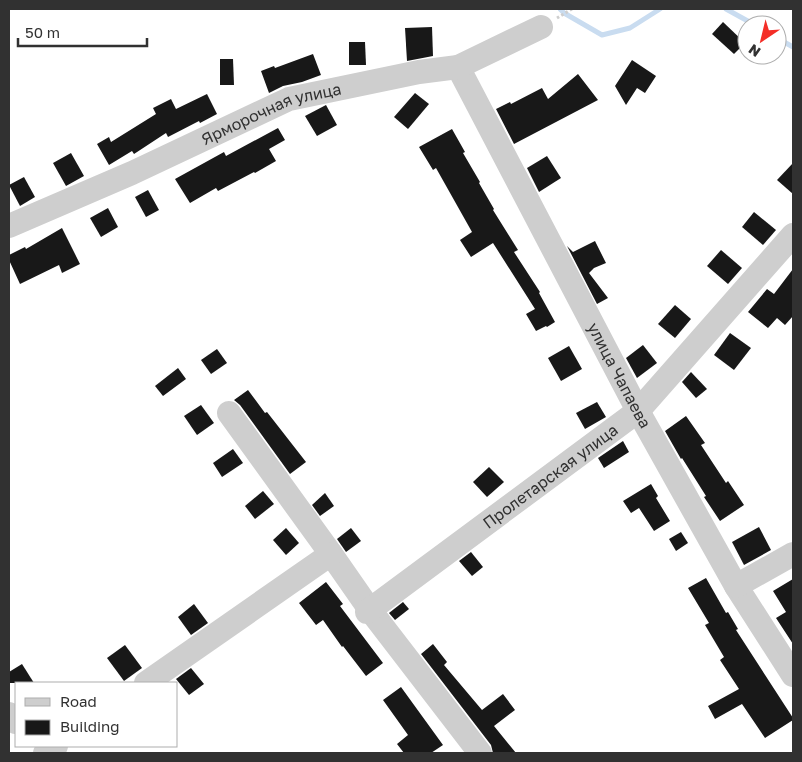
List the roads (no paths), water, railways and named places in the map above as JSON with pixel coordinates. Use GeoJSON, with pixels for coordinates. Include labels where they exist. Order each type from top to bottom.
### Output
{"type":"FeatureCollection","features":[{"type":"Feature","properties":{"kind":"street","name":"Ярморочная улица"},"geometry":{"type":"LineString","coordinates":[[9,226],[132,173],[289,99],[419,72],[458,67],[541,27]]}},
{"type":"Feature","properties":{"kind":"street","name":"улица Чапаева"},"geometry":{"type":"LineString","coordinates":[[458,67],[638,411],[736,586],[793,675]]}},
{"type":"Feature","properties":{"kind":"street","name":"Пролетарская улица"},"geometry":{"type":"LineString","coordinates":[[368,611],[638,411],[793,235]]}},
{"type":"Feature","properties":{"kind":"street"},"geometry":{"type":"LineString","coordinates":[[228,413],[332,554],[368,611],[480,753]]}},
{"type":"Feature","properties":{"kind":"street"},"geometry":{"type":"LineString","coordinates":[[147,682],[332,554]]}},
{"type":"Feature","properties":{"kind":"street"},"geometry":{"type":"LineString","coordinates":[[736,586],[793,554]]}},
{"type":"Feature","properties":{"kind":"waterway"},"geometry":{"type":"LineString","coordinates":[[560,9],[602,35],[630,28],[660,9]]}},
{"type":"Feature","properties":{"kind":"waterway"},"geometry":{"type":"LineString","coordinates":[[726,9],[737,15]]}},
{"type":"Feature","properties":{"kind":"waterway"},"geometry":{"type":"LineString","coordinates":[[787,44],[793,47]]}}]}
